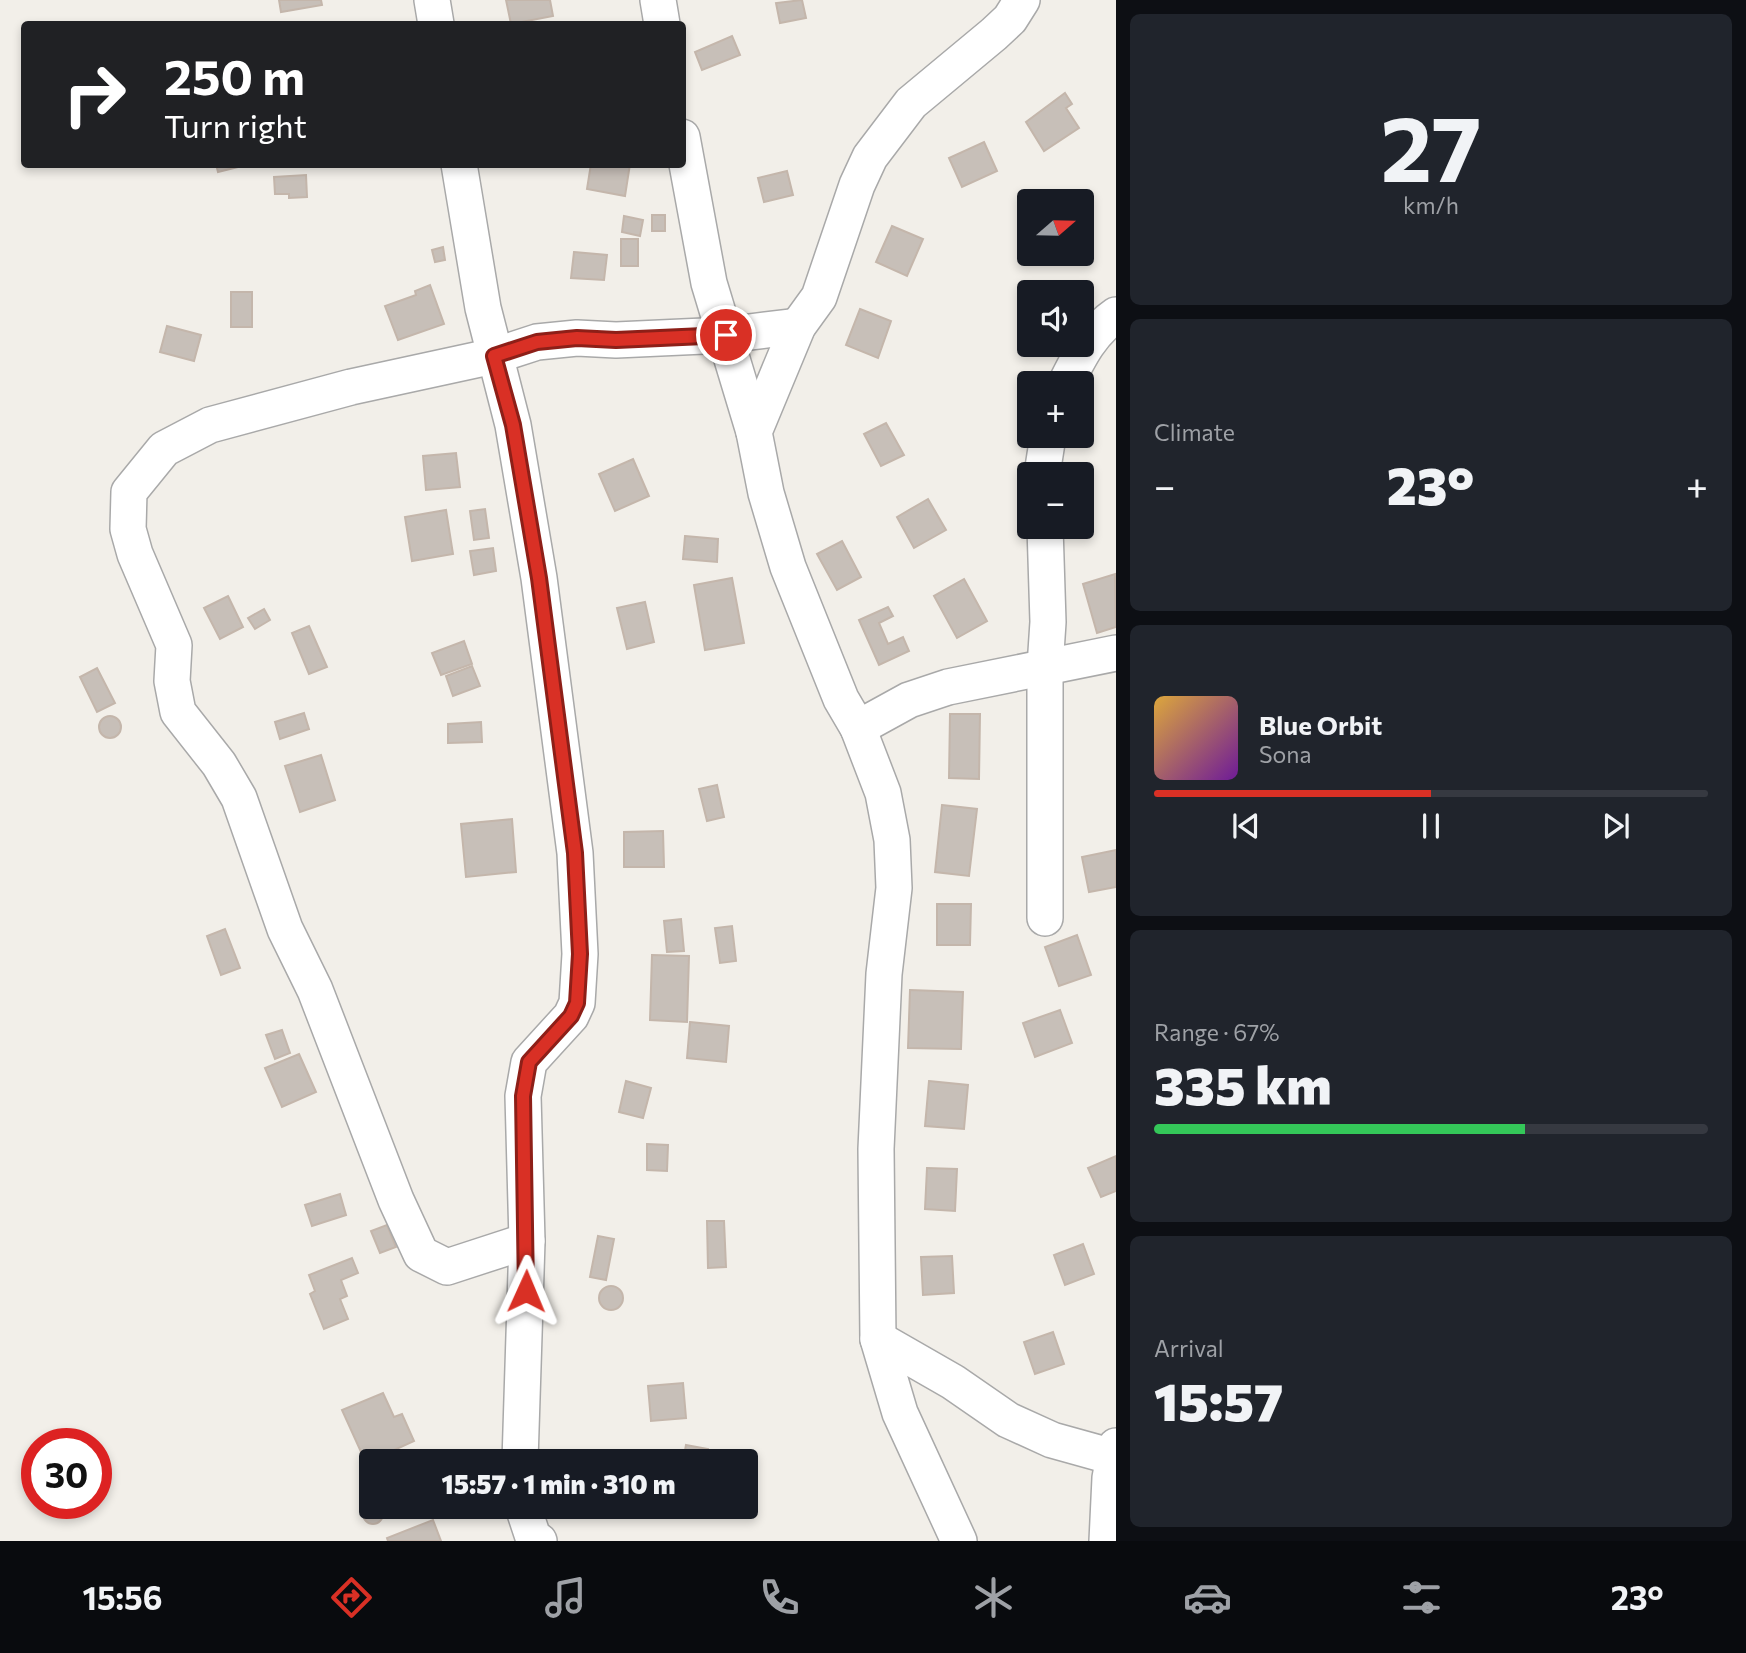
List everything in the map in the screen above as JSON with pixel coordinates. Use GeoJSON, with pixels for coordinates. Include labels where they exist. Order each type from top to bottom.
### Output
{"type":"FeatureCollection","features":[{"type":"Feature","properties":{"kind":"street"},"geometry":{"type":"LineString","coordinates":[[432,0],[436,21]]}},
{"type":"Feature","properties":{"kind":"street"},"geometry":{"type":"LineString","coordinates":[[658,0],[662,21]]}},
{"type":"Feature","properties":{"kind":"street"},"geometry":{"type":"LineString","coordinates":[[754,432],[797,326],[819,297],[857,185],[870,157],[911,103],[1002,26],[1022,0]]}},
{"type":"Feature","properties":{"kind":"street"},"geometry":{"type":"LineString","coordinates":[[686,159],[709,283],[754,432],[766,493],[788,567],[841,699],[858,728],[883,793],[892,839],[894,888],[884,974],[876,1149],[878,1339],[900,1413],[958,1541]]}},
{"type":"Feature","properties":{"kind":"street"},"geometry":{"type":"LineString","coordinates":[[460,168],[494,356],[513,425],[539,578],[575,853],[580,954],[577,1003],[571,1016],[529,1062],[523,1096],[527,1241],[520,1449]]}},
{"type":"Feature","properties":{"kind":"street"},"geometry":{"type":"LineString","coordinates":[[1072,371],[1083,350],[1103,324],[1116,315]]}},
{"type":"Feature","properties":{"kind":"street"},"geometry":{"type":"LineString","coordinates":[[527,1241],[447,1267],[421,1254],[396,1200],[316,990],[285,929],[239,798],[219,764],[178,712],[172,681],[174,645],[135,554],[128,529],[129,492],[164,449],[210,425],[351,387],[494,356],[537,342],[577,338],[616,340],[726,335],[797,326]]}},
{"type":"Feature","properties":{"kind":"street"},"geometry":{"type":"LineString","coordinates":[[1045,539],[1048,622],[1045,667],[1045,918]]}},
{"type":"Feature","properties":{"kind":"street"},"geometry":{"type":"LineString","coordinates":[[858,728],[909,700],[948,687],[1116,653]]}},
{"type":"Feature","properties":{"kind":"street"},"geometry":{"type":"LineString","coordinates":[[878,1339],[953,1382],[1008,1420],[1052,1440],[1114,1452],[1107,1541]]}},
{"type":"Feature","properties":{"kind":"street"},"geometry":{"type":"LineString","coordinates":[[527,1519],[533,1537],[539,1541]]}},
{"type":"Feature","properties":{"kind":"building"},"geometry":{"type":"Polygon","coordinates":[[[279,0],[321,0],[322,5],[281,12],[279,0]]]}},
{"type":"Feature","properties":{"kind":"building"},"geometry":{"type":"Polygon","coordinates":[[[506,0],[550,0],[553,16],[510,21],[506,0]]]}},
{"type":"Feature","properties":{"kind":"building"},"geometry":{"type":"Polygon","coordinates":[[[802,0],[806,18],[780,23],[776,3],[802,0]]]}},
{"type":"Feature","properties":{"kind":"building"},"geometry":{"type":"Polygon","coordinates":[[[732,36],[740,55],[702,70],[695,52],[732,36]]]}},
{"type":"Feature","properties":{"kind":"building"},"geometry":{"type":"Polygon","coordinates":[[[1065,93],[1072,104],[1066,108],[1079,128],[1044,151],[1026,122],[1065,93]]]}},
{"type":"Feature","properties":{"kind":"building"},"geometry":{"type":"Polygon","coordinates":[[[984,142],[997,171],[962,187],[949,158],[984,142]]]}},
{"type":"Feature","properties":{"kind":"building"},"geometry":{"type":"Polygon","coordinates":[[[217,168],[234,168],[218,172],[217,168]]]}},
{"type":"Feature","properties":{"kind":"building"},"geometry":{"type":"Polygon","coordinates":[[[590,168],[629,168],[625,196],[587,189],[590,168]]]}},
{"type":"Feature","properties":{"kind":"building"},"geometry":{"type":"Polygon","coordinates":[[[787,171],[793,195],[764,202],[758,178],[787,171]]]}},
{"type":"Feature","properties":{"kind":"building"},"geometry":{"type":"Polygon","coordinates":[[[306,175],[307,197],[289,198],[289,194],[275,194],[274,177],[306,175]]]}},
{"type":"Feature","properties":{"kind":"building"},"geometry":{"type":"Polygon","coordinates":[[[652,215],[665,215],[665,231],[652,231],[652,215]]]}},
{"type":"Feature","properties":{"kind":"building"},"geometry":{"type":"Polygon","coordinates":[[[624,216],[643,220],[640,236],[622,232],[624,216]]]}},
{"type":"Feature","properties":{"kind":"building"},"geometry":{"type":"Polygon","coordinates":[[[892,226],[923,239],[907,276],[876,262],[892,226]]]}},
{"type":"Feature","properties":{"kind":"building"},"geometry":{"type":"Polygon","coordinates":[[[621,239],[638,239],[638,266],[621,266],[621,239]]]}},
{"type":"Feature","properties":{"kind":"building"},"geometry":{"type":"Polygon","coordinates":[[[443,247],[445,260],[435,262],[432,250],[443,247]]]}},
{"type":"Feature","properties":{"kind":"building"},"geometry":{"type":"Polygon","coordinates":[[[574,252],[607,255],[604,280],[571,278],[574,252]]]}},
{"type":"Feature","properties":{"kind":"building"},"geometry":{"type":"Polygon","coordinates":[[[430,285],[444,324],[398,340],[385,306],[416,295],[415,291],[430,285]]]}},
{"type":"Feature","properties":{"kind":"building"},"geometry":{"type":"Polygon","coordinates":[[[231,292],[252,292],[252,327],[231,327],[231,292]]]}},
{"type":"Feature","properties":{"kind":"building"},"geometry":{"type":"Polygon","coordinates":[[[860,309],[891,321],[878,358],[846,345],[860,309]]]}},
{"type":"Feature","properties":{"kind":"building"},"geometry":{"type":"Polygon","coordinates":[[[167,326],[201,335],[194,361],[160,352],[167,326]]]}},
{"type":"Feature","properties":{"kind":"building"},"geometry":{"type":"Polygon","coordinates":[[[886,423],[904,455],[881,466],[864,434],[886,423]]]}},
{"type":"Feature","properties":{"kind":"building"},"geometry":{"type":"Polygon","coordinates":[[[456,453],[460,487],[426,490],[423,456],[456,453]]]}},
{"type":"Feature","properties":{"kind":"building"},"geometry":{"type":"Polygon","coordinates":[[[633,459],[649,496],[615,511],[599,474],[633,459]]]}},
{"type":"Feature","properties":{"kind":"building"},"geometry":{"type":"Polygon","coordinates":[[[928,499],[946,530],[914,548],[897,517],[928,499]]]}},
{"type":"Feature","properties":{"kind":"building"},"geometry":{"type":"Polygon","coordinates":[[[485,509],[489,538],[474,540],[470,511],[485,509]]]}},
{"type":"Feature","properties":{"kind":"building"},"geometry":{"type":"Polygon","coordinates":[[[446,510],[453,554],[412,561],[405,517],[446,510]]]}},
{"type":"Feature","properties":{"kind":"building"},"geometry":{"type":"Polygon","coordinates":[[[685,536],[718,539],[717,562],[683,559],[685,536]]]}},
{"type":"Feature","properties":{"kind":"building"},"geometry":{"type":"Polygon","coordinates":[[[842,541],[861,577],[837,590],[817,554],[842,541]]]}},
{"type":"Feature","properties":{"kind":"building"},"geometry":{"type":"Polygon","coordinates":[[[493,548],[496,571],[474,575],[470,551],[493,548]]]}},
{"type":"Feature","properties":{"kind":"building"},"geometry":{"type":"Polygon","coordinates":[[[1115,574],[1116,627],[1097,633],[1083,584],[1115,574]]]}},
{"type":"Feature","properties":{"kind":"building"},"geometry":{"type":"Polygon","coordinates":[[[732,578],[744,643],[705,650],[694,585],[732,578]]]}},
{"type":"Feature","properties":{"kind":"building"},"geometry":{"type":"Polygon","coordinates":[[[964,579],[987,621],[957,638],[934,596],[964,579]]]}},
{"type":"Feature","properties":{"kind":"building"},"geometry":{"type":"Polygon","coordinates":[[[228,596],[243,627],[220,639],[204,608],[228,596]]]}},
{"type":"Feature","properties":{"kind":"building"},"geometry":{"type":"Polygon","coordinates":[[[645,602],[654,642],[627,649],[617,608],[645,602]]]}},
{"type":"Feature","properties":{"kind":"building"},"geometry":{"type":"Polygon","coordinates":[[[888,607],[893,616],[879,623],[888,644],[903,637],[909,651],[879,665],[859,620],[888,607]]]}},
{"type":"Feature","properties":{"kind":"building"},"geometry":{"type":"Polygon","coordinates":[[[264,609],[270,620],[255,629],[248,618],[264,609]]]}},
{"type":"Feature","properties":{"kind":"building"},"geometry":{"type":"Polygon","coordinates":[[[309,626],[327,667],[309,674],[292,633],[309,626]]]}},
{"type":"Feature","properties":{"kind":"building"},"geometry":{"type":"Polygon","coordinates":[[[464,641],[472,664],[441,675],[432,653],[464,641]]]}},
{"type":"Feature","properties":{"kind":"building"},"geometry":{"type":"Polygon","coordinates":[[[472,666],[480,686],[453,696],[446,676],[472,666]]]}},
{"type":"Feature","properties":{"kind":"building"},"geometry":{"type":"Polygon","coordinates":[[[97,668],[115,703],[97,712],[80,677],[97,668]]]}},
{"type":"Feature","properties":{"kind":"building"},"geometry":{"type":"Polygon","coordinates":[[[304,713],[309,729],[280,739],[275,722],[304,713]]]}},
{"type":"Feature","properties":{"kind":"building"},"geometry":{"type":"Polygon","coordinates":[[[950,714],[980,714],[979,779],[949,778],[950,714]]]}},
{"type":"Feature","properties":{"kind":"building"},"geometry":{"type":"Polygon","coordinates":[[[110,716],[118,719],[121,727],[118,735],[110,738],[102,735],[99,727],[102,719],[110,716]]]}},
{"type":"Feature","properties":{"kind":"building"},"geometry":{"type":"Polygon","coordinates":[[[481,722],[482,742],[448,743],[448,724],[481,722]]]}},
{"type":"Feature","properties":{"kind":"building"},"geometry":{"type":"Polygon","coordinates":[[[321,755],[335,800],[300,812],[285,766],[321,755]]]}},
{"type":"Feature","properties":{"kind":"building"},"geometry":{"type":"Polygon","coordinates":[[[717,785],[724,817],[707,821],[699,789],[717,785]]]}},
{"type":"Feature","properties":{"kind":"building"},"geometry":{"type":"Polygon","coordinates":[[[942,805],[977,809],[969,876],[935,872],[942,805]]]}},
{"type":"Feature","properties":{"kind":"building"},"geometry":{"type":"Polygon","coordinates":[[[512,819],[516,872],[466,877],[461,824],[512,819]]]}},
{"type":"Feature","properties":{"kind":"building"},"geometry":{"type":"Polygon","coordinates":[[[663,831],[664,867],[624,867],[624,832],[663,831]]]}},
{"type":"Feature","properties":{"kind":"building"},"geometry":{"type":"Polygon","coordinates":[[[1116,850],[1116,887],[1089,892],[1082,857],[1116,850]]]}},
{"type":"Feature","properties":{"kind":"building"},"geometry":{"type":"Polygon","coordinates":[[[937,904],[971,904],[970,945],[937,945],[937,904]]]}},
{"type":"Feature","properties":{"kind":"building"},"geometry":{"type":"Polygon","coordinates":[[[681,919],[684,951],[667,952],[664,921],[681,919]]]}},
{"type":"Feature","properties":{"kind":"building"},"geometry":{"type":"Polygon","coordinates":[[[732,926],[736,961],[720,963],[715,928],[732,926]]]}},
{"type":"Feature","properties":{"kind":"building"},"geometry":{"type":"Polygon","coordinates":[[[225,929],[240,968],[221,975],[207,936],[225,929]]]}},
{"type":"Feature","properties":{"kind":"building"},"geometry":{"type":"Polygon","coordinates":[[[1077,935],[1091,975],[1059,986],[1045,947],[1077,935]]]}},
{"type":"Feature","properties":{"kind":"building"},"geometry":{"type":"Polygon","coordinates":[[[652,955],[689,956],[687,1022],[650,1020],[652,955]]]}},
{"type":"Feature","properties":{"kind":"building"},"geometry":{"type":"Polygon","coordinates":[[[910,990],[963,992],[961,1049],[908,1048],[910,990]]]}},
{"type":"Feature","properties":{"kind":"building"},"geometry":{"type":"Polygon","coordinates":[[[1060,1010],[1072,1043],[1035,1057],[1023,1023],[1060,1010]]]}},
{"type":"Feature","properties":{"kind":"building"},"geometry":{"type":"Polygon","coordinates":[[[690,1022],[729,1026],[726,1062],[687,1058],[690,1022]]]}},
{"type":"Feature","properties":{"kind":"building"},"geometry":{"type":"Polygon","coordinates":[[[282,1030],[290,1053],[275,1059],[266,1035],[282,1030]]]}},
{"type":"Feature","properties":{"kind":"building"},"geometry":{"type":"Polygon","coordinates":[[[299,1054],[316,1092],[282,1107],[265,1068],[299,1054]]]}},
{"type":"Feature","properties":{"kind":"building"},"geometry":{"type":"Polygon","coordinates":[[[626,1081],[651,1088],[643,1118],[619,1112],[626,1081]]]}},
{"type":"Feature","properties":{"kind":"building"},"geometry":{"type":"Polygon","coordinates":[[[929,1081],[968,1085],[964,1129],[925,1126],[929,1081]]]}},
{"type":"Feature","properties":{"kind":"building"},"geometry":{"type":"Polygon","coordinates":[[[647,1144],[668,1145],[667,1171],[647,1170],[647,1144]]]}},
{"type":"Feature","properties":{"kind":"building"},"geometry":{"type":"Polygon","coordinates":[[[1116,1156],[1116,1191],[1101,1197],[1088,1168],[1116,1156]]]}},
{"type":"Feature","properties":{"kind":"building"},"geometry":{"type":"Polygon","coordinates":[[[927,1168],[957,1169],[955,1211],[925,1209],[927,1168]]]}},
{"type":"Feature","properties":{"kind":"building"},"geometry":{"type":"Polygon","coordinates":[[[340,1194],[346,1215],[312,1226],[305,1205],[340,1194]]]}},
{"type":"Feature","properties":{"kind":"building"},"geometry":{"type":"Polygon","coordinates":[[[707,1221],[724,1221],[726,1267],[708,1268],[707,1221]]]}},
{"type":"Feature","properties":{"kind":"building"},"geometry":{"type":"Polygon","coordinates":[[[387,1225],[396,1247],[380,1253],[371,1231],[387,1225]]]}},
{"type":"Feature","properties":{"kind":"building"},"geometry":{"type":"Polygon","coordinates":[[[598,1236],[614,1239],[606,1280],[590,1277],[598,1236]]]}},
{"type":"Feature","properties":{"kind":"building"},"geometry":{"type":"Polygon","coordinates":[[[1083,1244],[1094,1274],[1065,1285],[1054,1255],[1083,1244]]]}},
{"type":"Feature","properties":{"kind":"building"},"geometry":{"type":"Polygon","coordinates":[[[952,1256],[954,1293],[923,1295],[921,1257],[952,1256]]]}},
{"type":"Feature","properties":{"kind":"building"},"geometry":{"type":"Polygon","coordinates":[[[352,1258],[358,1273],[341,1280],[347,1296],[340,1299],[348,1319],[324,1329],[310,1294],[315,1291],[309,1275],[352,1258]]]}},
{"type":"Feature","properties":{"kind":"building"},"geometry":{"type":"Polygon","coordinates":[[[606,1286],[616,1286],[623,1293],[623,1303],[616,1310],[606,1310],[599,1303],[599,1293],[606,1286]]]}},
{"type":"Feature","properties":{"kind":"building"},"geometry":{"type":"Polygon","coordinates":[[[1053,1332],[1064,1364],[1035,1374],[1024,1342],[1053,1332]]]}},
{"type":"Feature","properties":{"kind":"building"},"geometry":{"type":"Polygon","coordinates":[[[683,1383],[686,1418],[651,1421],[648,1386],[683,1383]]]}},
{"type":"Feature","properties":{"kind":"building"},"geometry":{"type":"Polygon","coordinates":[[[383,1393],[394,1417],[402,1414],[414,1441],[397,1449],[360,1449],[342,1410],[383,1393]]]}},
{"type":"Feature","properties":{"kind":"building"},"geometry":{"type":"Polygon","coordinates":[[[686,1445],[708,1449],[685,1449],[686,1445]]]}},
{"type":"Feature","properties":{"kind":"building"},"geometry":{"type":"Polygon","coordinates":[[[365,1519],[381,1519],[373,1524],[365,1519]]]}},
{"type":"Feature","properties":{"kind":"building"},"geometry":{"type":"Polygon","coordinates":[[[433,1520],[441,1541],[388,1541],[387,1538],[433,1520]]]}},
{"type":"Feature","properties":{"kind":"route"},"geometry":{"type":"LineString","coordinates":[[526,1291],[523,1096],[529,1062],[547,1039],[571,1016],[577,1003],[581,985],[580,954],[575,853],[539,578],[513,425],[494,356],[537,342],[577,338],[616,340],[726,335]]}}]}
